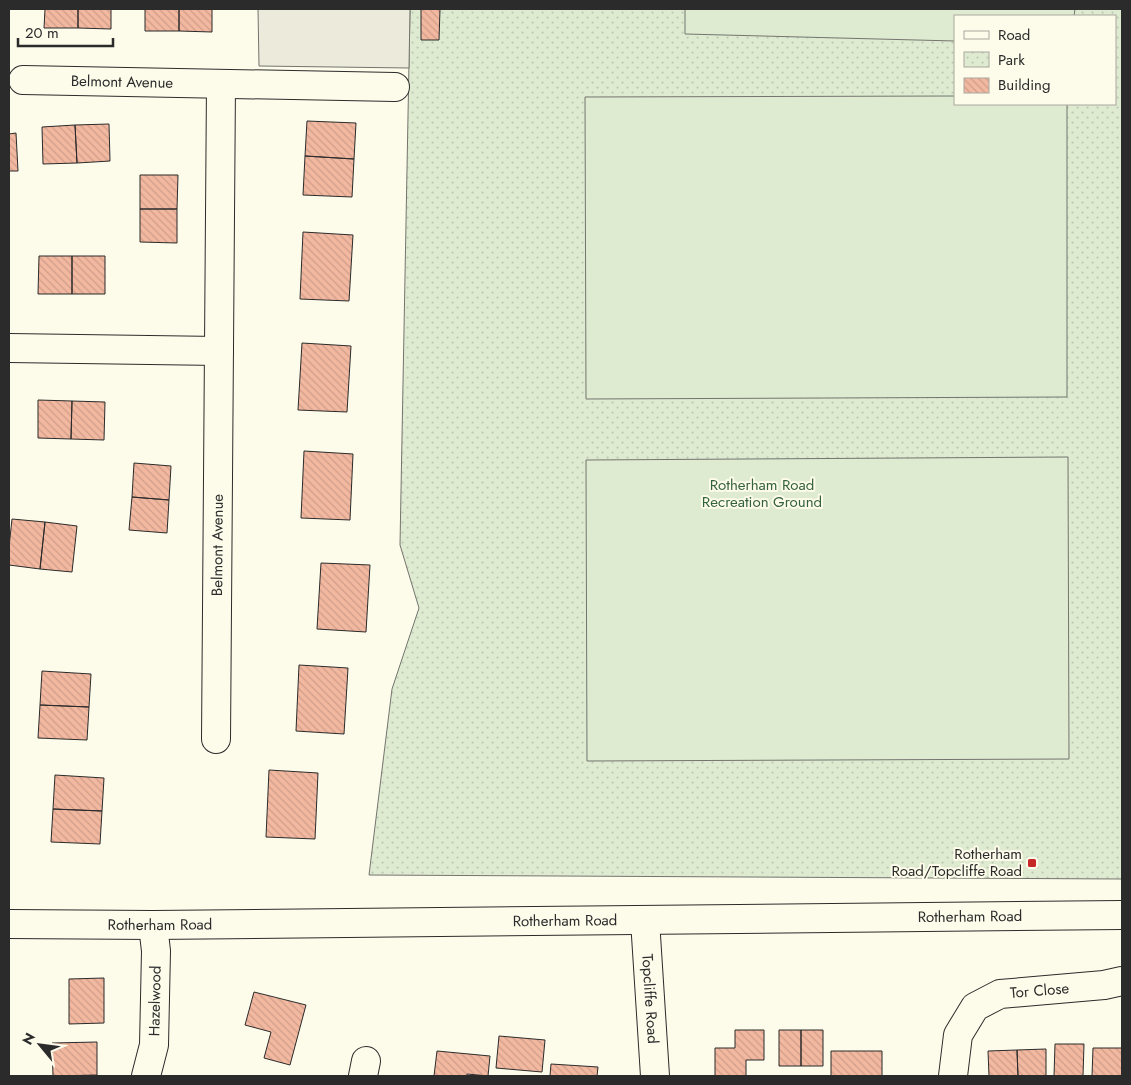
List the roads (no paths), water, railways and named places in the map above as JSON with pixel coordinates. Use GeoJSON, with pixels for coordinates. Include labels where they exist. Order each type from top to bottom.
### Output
{"type":"FeatureCollection","features":[{"type":"Feature","properties":{"kind":"street","name":"Belmont Avenue"},"geometry":{"type":"LineString","coordinates":[[23,80],[395,88]]}},
{"type":"Feature","properties":{"kind":"street","name":"Belmont Avenue"},"geometry":{"type":"LineString","coordinates":[[216,738],[221,84]]}},
{"type":"Feature","properties":{"kind":"street"},"geometry":{"type":"LineString","coordinates":[[9,348],[219,351]]}},
{"type":"Feature","properties":{"kind":"street","name":"Rotherham Road"},"geometry":{"type":"LineString","coordinates":[[9,924],[153,925],[1122,915]]}},
{"type":"Feature","properties":{"kind":"street","name":"Topcliffe Road"},"geometry":{"type":"LineString","coordinates":[[645,920],[655,1076]]}},
{"type":"Feature","properties":{"kind":"street","name":"Hazelwood"},"geometry":{"type":"LineString","coordinates":[[146,1076],[154,1045],[156,952],[153,925]]}},
{"type":"Feature","properties":{"kind":"street","name":"Tor Close"},"geometry":{"type":"LineString","coordinates":[[953,1076],[958,1035],[976,1006],[1000,994],[1104,985],[1122,981]]}},
{"type":"Feature","properties":{"kind":"place","name":"Rotherham Road/Topcliffe Road"},"geometry":{"type":"Point","coordinates":[1032,863]}},
{"type":"Feature","properties":{"kind":"park label","name":"Rotherham Road Recreation Ground"},"geometry":{"type":"Point","coordinates":[762,494]}}]}
